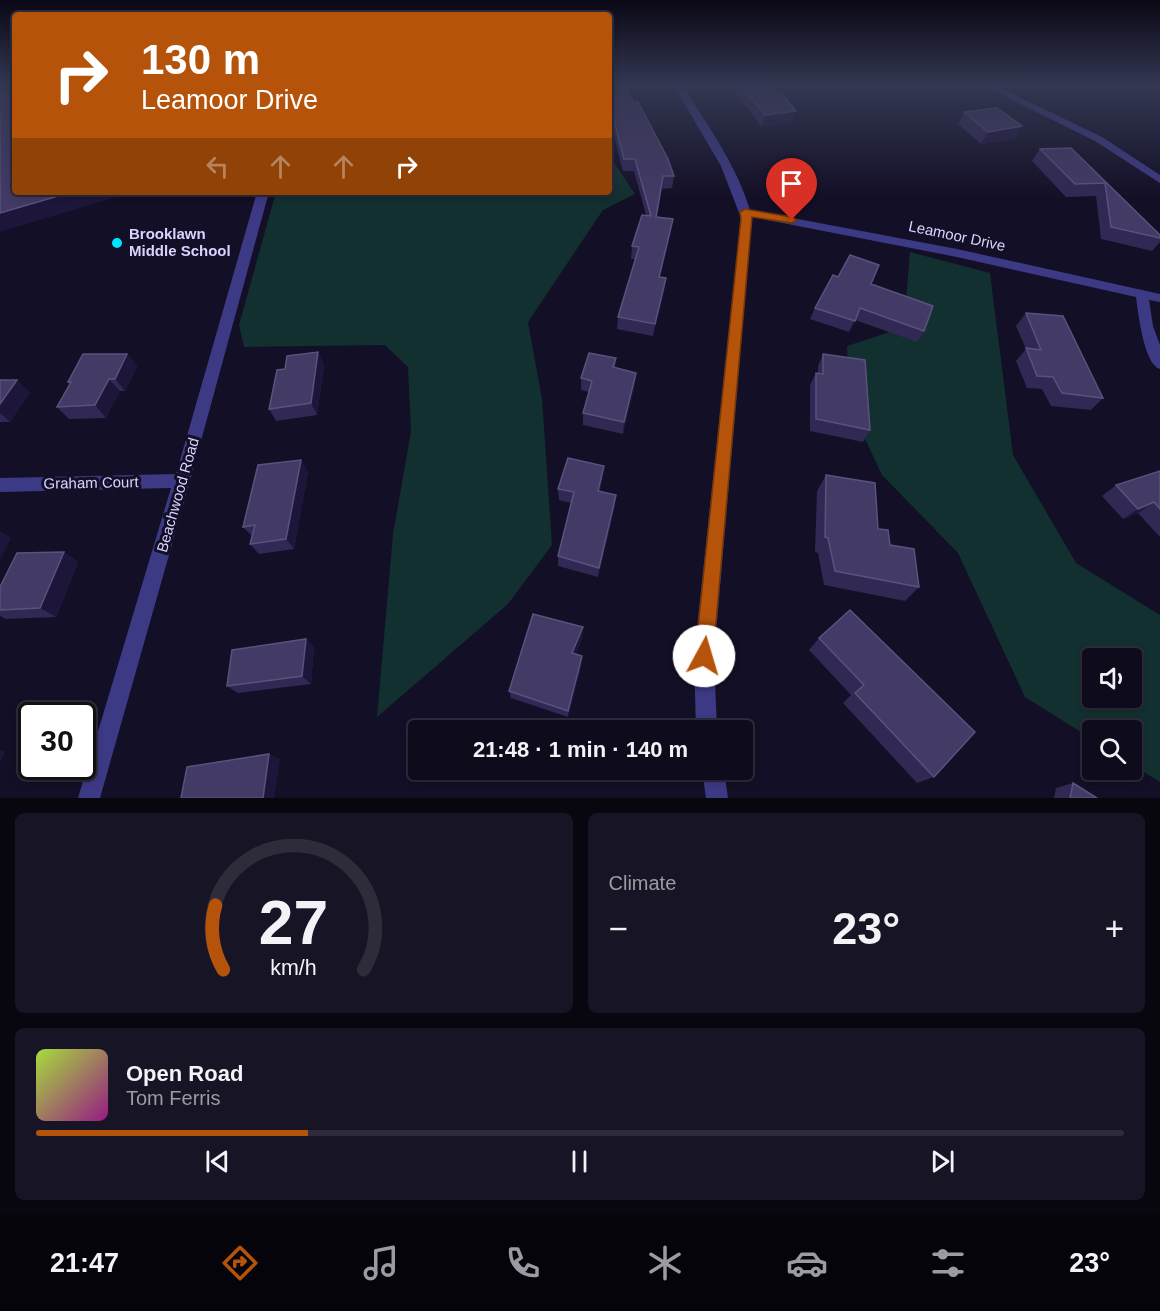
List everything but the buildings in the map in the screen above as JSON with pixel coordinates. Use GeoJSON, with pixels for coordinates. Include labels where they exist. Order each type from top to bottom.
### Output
{"type":"FeatureCollection","features":[{"type":"Feature","properties":{"kind":"street"},"geometry":{"type":"LineString","coordinates":[[701,123],[731,173],[742,198],[747,218],[704,656],[707,720]]}},
{"type":"Feature","properties":{"kind":"street"},"geometry":{"type":"LineString","coordinates":[[1065,123],[1118,151],[1160,180]]}},
{"type":"Feature","properties":{"kind":"street","name":"Beachwood Road"},"geometry":{"type":"LineString","coordinates":[[89,798],[182,482],[262,195]]}},
{"type":"Feature","properties":{"kind":"street","name":"Leamoor Drive"},"geometry":{"type":"LineString","coordinates":[[745,212],[957,252],[1160,298]]}},
{"type":"Feature","properties":{"kind":"street"},"geometry":{"type":"LineString","coordinates":[[1142,294],[1146,326],[1160,364]]}},
{"type":"Feature","properties":{"kind":"street","name":"Graham Court"},"geometry":{"type":"LineString","coordinates":[[0,484],[182,482]]}},
{"type":"Feature","properties":{"kind":"green space"},"geometry":{"type":"Polygon","coordinates":[[[612,160],[635,194],[603,210],[528,322],[542,399],[552,545],[508,604],[377,717],[393,534],[411,431],[408,367],[385,345],[244,347],[239,325],[275,195],[612,195],[612,160]]]}},
{"type":"Feature","properties":{"kind":"green space"},"geometry":{"type":"Polygon","coordinates":[[[910,252],[990,273],[1013,455],[1076,563],[1160,615],[1160,782],[1142,771],[1142,720],[1082,720],[1082,733],[1025,697],[958,553],[882,475],[850,407],[847,346],[893,331],[906,300],[910,252]]]}},
{"type":"Feature","properties":{"kind":"place","name":"Brooklawn Middle School"},"geometry":{"type":"Point","coordinates":[117,243]}},
{"type":"Feature","properties":{"kind":"route"},"geometry":{"type":"LineString","coordinates":[[704,656],[747,218],[745,212],[792,220]]}}]}
